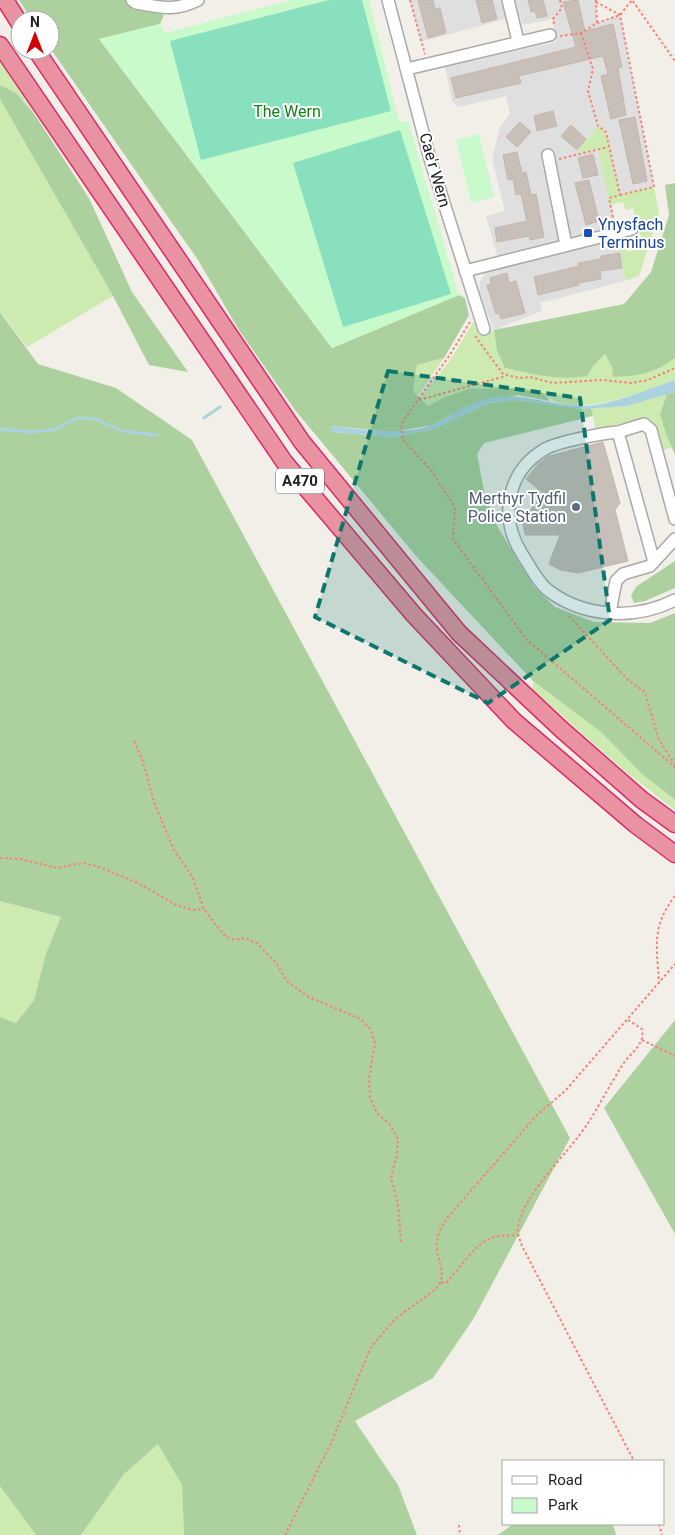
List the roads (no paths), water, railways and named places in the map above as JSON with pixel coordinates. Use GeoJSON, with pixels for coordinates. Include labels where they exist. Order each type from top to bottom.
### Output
{"type":"FeatureCollection","features":[{"type":"Feature","properties":{"kind":"highway","name":"A470"},"geometry":{"type":"LineString","coordinates":[[0,45],[285,463],[414,615],[514,722],[636,825],[675,854]]}},
{"type":"Feature","properties":{"kind":"highway","name":"A470"},"geometry":{"type":"LineString","coordinates":[[43,60],[302,442],[453,625],[561,729],[642,800],[675,824]]}},
{"type":"Feature","properties":{"kind":"street"},"geometry":{"type":"LineString","coordinates":[[132,0],[136,3],[183,8],[198,0]]}},
{"type":"Feature","properties":{"kind":"street","name":"Cae'r Wern"},"geometry":{"type":"LineString","coordinates":[[388,0],[430,159],[484,330]]}},
{"type":"Feature","properties":{"kind":"street"},"geometry":{"type":"LineString","coordinates":[[508,0],[518,41]]}},
{"type":"Feature","properties":{"kind":"street"},"geometry":{"type":"LineString","coordinates":[[406,69],[518,41],[553,36]]}},
{"type":"Feature","properties":{"kind":"street"},"geometry":{"type":"LineString","coordinates":[[549,158],[566,245]]}},
{"type":"Feature","properties":{"kind":"street"},"geometry":{"type":"LineString","coordinates":[[465,271],[632,228]]}},
{"type":"Feature","properties":{"kind":"street"},"geometry":{"type":"LineString","coordinates":[[675,519],[651,430],[644,424],[618,432],[546,448],[532,458],[520,472],[509,495],[508,521],[514,541],[546,589],[595,611],[610,613],[640,612],[675,600]]}},
{"type":"Feature","properties":{"kind":"street"},"geometry":{"type":"LineString","coordinates":[[618,432],[654,562]]}},
{"type":"Feature","properties":{"kind":"street"},"geometry":{"type":"LineString","coordinates":[[610,613],[616,581],[623,574],[650,566],[675,539]]}},
{"type":"Feature","properties":{"kind":"water"},"geometry":{"type":"Polygon","coordinates":[[[675,380],[675,392],[627,406],[582,409],[518,400],[489,403],[434,429],[393,437],[331,432],[331,426],[383,431],[422,428],[434,424],[474,403],[501,396],[513,396],[572,406],[595,405],[618,400],[675,380]]]}},
{"type":"Feature","properties":{"kind":"waterway"},"geometry":{"type":"LineString","coordinates":[[204,418],[220,407]]}},
{"type":"Feature","properties":{"kind":"waterway"},"geometry":{"type":"LineString","coordinates":[[0,429],[28,432],[54,430],[77,418],[96,419],[122,431],[157,435]]}},
{"type":"Feature","properties":{"kind":"place","name":"Ynysfach Terminus"},"geometry":{"type":"Point","coordinates":[588,233]}},
{"type":"Feature","properties":{"kind":"place","name":"Merthyr Tydfil Police Station"},"geometry":{"type":"Point","coordinates":[576,507]}},
{"type":"Feature","properties":{"kind":"park label","name":"The Wern"},"geometry":{"type":"Point","coordinates":[287,111]}}]}
